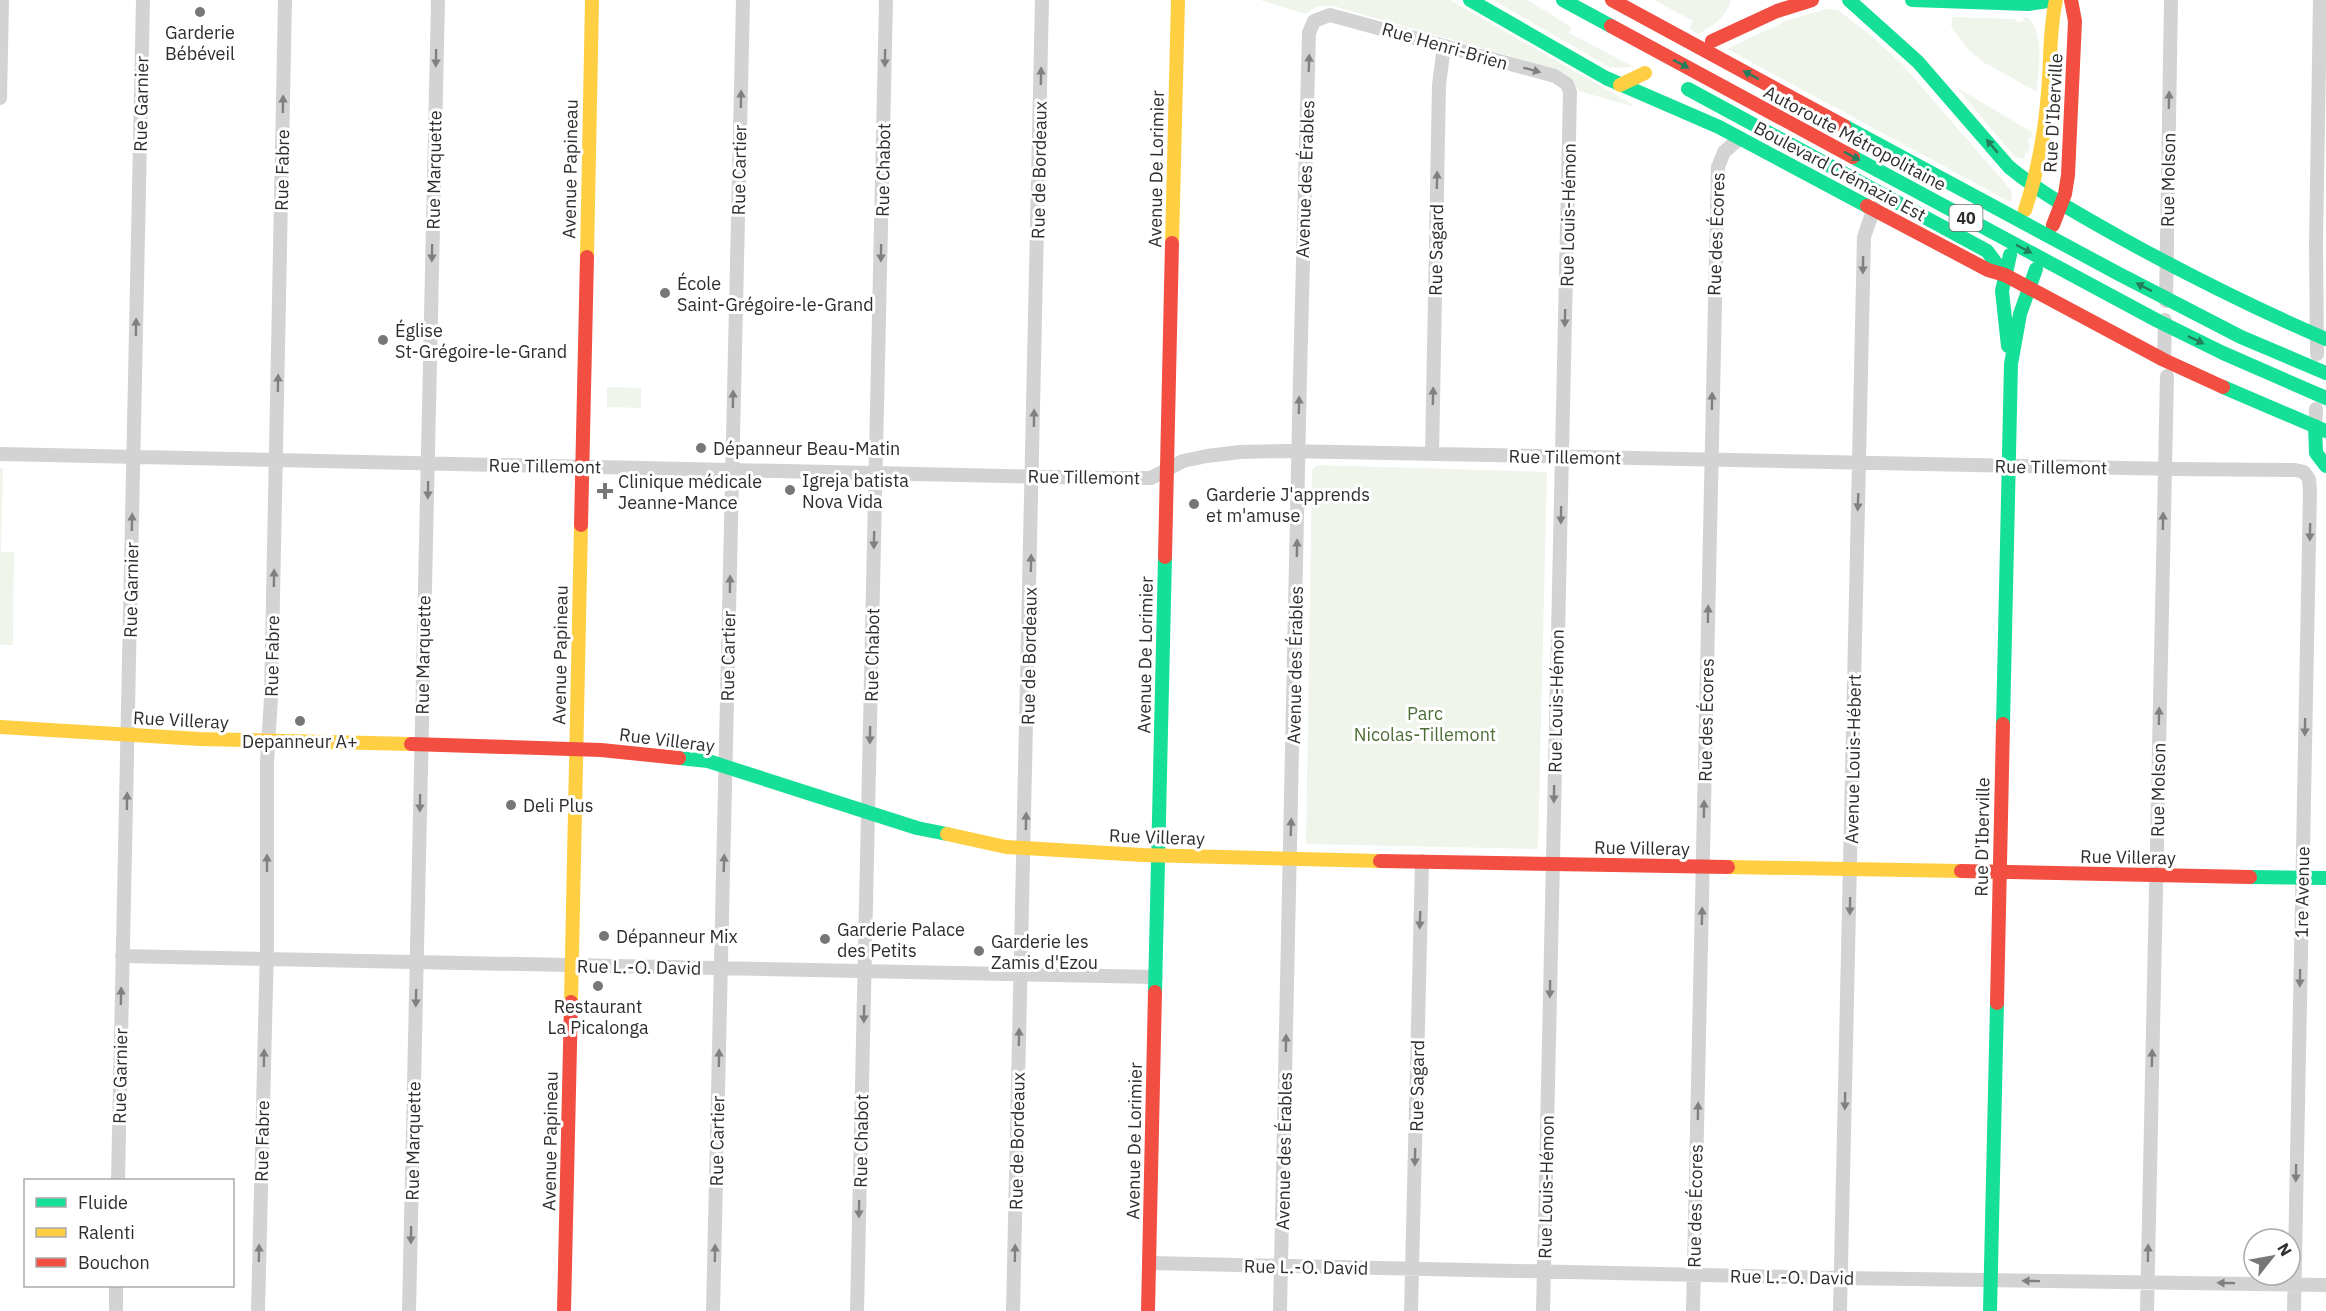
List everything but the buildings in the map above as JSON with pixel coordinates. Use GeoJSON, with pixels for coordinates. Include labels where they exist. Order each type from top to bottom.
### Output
{"type":"FeatureCollection","features":[{"type":"Feature","properties":{"kind":"main road","name":"Avenue Papineau"},"geometry":{"type":"LineString","coordinates":[[564,1311],[592,0]]}},
{"type":"Feature","properties":{"kind":"main road","name":"Avenue De Lorimier"},"geometry":{"type":"LineString","coordinates":[[1148,1311],[1178,0]]}},
{"type":"Feature","properties":{"kind":"main road","name":"Boulevard Crémazie Est"},"geometry":{"type":"LineString","coordinates":[[1470,0],[1620,85],[1695,115],[2164,360],[2255,402],[2321,429]]}},
{"type":"Feature","properties":{"kind":"main road","name":"Autoroute Métropolitaine"},"geometry":{"type":"LineString","coordinates":[[1563,0],[2182,333],[2326,398]]}},
{"type":"Feature","properties":{"kind":"main road","name":"Autoroute Métropolitaine"},"geometry":{"type":"LineString","coordinates":[[1612,0],[2119,274],[2241,337],[2326,373]]}},
{"type":"Feature","properties":{"kind":"main road"},"geometry":{"type":"LineString","coordinates":[[1712,41],[1778,11],[1812,0]]}},
{"type":"Feature","properties":{"kind":"main road"},"geometry":{"type":"LineString","coordinates":[[1849,0],[1918,62],[2014,172],[2034,187],[2168,263],[2260,310],[2322,337]]}},
{"type":"Feature","properties":{"kind":"main road"},"geometry":{"type":"LineString","coordinates":[[1912,0],[2028,4],[2055,0]]}},
{"type":"Feature","properties":{"kind":"main road","name":"Rue D'Iberville"},"geometry":{"type":"LineString","coordinates":[[2025,210],[2034,187],[2048,119],[2052,17],[2055,0]]}},
{"type":"Feature","properties":{"kind":"main road","name":"Rue D'Iberville"},"geometry":{"type":"LineString","coordinates":[[2053,225],[2068,175],[2073,94],[2074,21],[2070,0]]}},
{"type":"Feature","properties":{"kind":"main road"},"geometry":{"type":"LineString","coordinates":[[1611,26],[1699,95],[1987,251],[2005,275]]}},
{"type":"Feature","properties":{"kind":"main road"},"geometry":{"type":"LineString","coordinates":[[1620,85],[1645,73]]}},
{"type":"Feature","properties":{"kind":"main road","name":"Rue D'Iberville"},"geometry":{"type":"LineString","coordinates":[[2010,255],[2002,291],[2011,364]]}},
{"type":"Feature","properties":{"kind":"main road","name":"Rue D'Iberville"},"geometry":{"type":"LineString","coordinates":[[1990,1311],[2011,364],[2019,317],[2036,268]]}},
{"type":"Feature","properties":{"kind":"main road"},"geometry":{"type":"LineString","coordinates":[[2321,429],[2315,453],[2319,462],[2326,466]]}},
{"type":"Feature","properties":{"kind":"main road","name":"Rue Villeray"},"geometry":{"type":"LineString","coordinates":[[0,727],[269,741],[576,749],[703,760],[868,814],[947,836],[1025,849],[1158,856],[1290,859],[2326,878]]}},
{"type":"Feature","properties":{"kind":"street"},"geometry":{"type":"LineString","coordinates":[[0,98],[2,0]]}},
{"type":"Feature","properties":{"kind":"street","name":"Rue Garnier"},"geometry":{"type":"LineString","coordinates":[[118,1179],[143,0]]}},
{"type":"Feature","properties":{"kind":"street","name":"Rue Fabre"},"geometry":{"type":"LineString","coordinates":[[258,1311],[266,959],[267,762],[276,460],[285,0]]}},
{"type":"Feature","properties":{"kind":"street","name":"Rue Marquette"},"geometry":{"type":"LineString","coordinates":[[409,1311],[438,0]]}},
{"type":"Feature","properties":{"kind":"street","name":"Rue Cartier"},"geometry":{"type":"LineString","coordinates":[[713,1311],[743,0]]}},
{"type":"Feature","properties":{"kind":"street","name":"Rue Chabot"},"geometry":{"type":"LineString","coordinates":[[857,1311],[886,0]]}},
{"type":"Feature","properties":{"kind":"street","name":"Rue de Bordeaux"},"geometry":{"type":"LineString","coordinates":[[1013,1311],[1042,0]]}},
{"type":"Feature","properties":{"kind":"street","name":"Rue Molson"},"geometry":{"type":"LineString","coordinates":[[2164,360],[2168,263],[2171,0]]}},
{"type":"Feature","properties":{"kind":"street"},"geometry":{"type":"LineString","coordinates":[[2317,354],[2322,337],[2316,244],[2320,0]]}},
{"type":"Feature","properties":{"kind":"street","name":"Rue Henri-Brien"},"geometry":{"type":"LineString","coordinates":[[1314,21],[1324,15],[1335,15],[1555,76],[1567,84],[1570,92]]}},
{"type":"Feature","properties":{"kind":"street","name":"Avenue des Érables"},"geometry":{"type":"LineString","coordinates":[[1281,1311],[1309,45],[1314,21]]}},
{"type":"Feature","properties":{"kind":"street","name":"Rue Sagard"},"geometry":{"type":"LineString","coordinates":[[1432,454],[1439,85],[1444,46]]}},
{"type":"Feature","properties":{"kind":"street","name":"Rue Louis-Hémon"},"geometry":{"type":"LineString","coordinates":[[1544,1311],[1570,92]]}},
{"type":"Feature","properties":{"kind":"street","name":"Rue des Écores"},"geometry":{"type":"LineString","coordinates":[[1693,1311],[1718,167],[1724,152],[1740,138]]}},
{"type":"Feature","properties":{"kind":"street","name":"Avenue Louis-Hébert"},"geometry":{"type":"LineString","coordinates":[[1840,1311],[1864,237],[1874,208]]}},
{"type":"Feature","properties":{"kind":"street","name":"Rue Molson"},"geometry":{"type":"LineString","coordinates":[[2147,1311],[2167,376]]}},
{"type":"Feature","properties":{"kind":"street"},"geometry":{"type":"LineString","coordinates":[[2316,409],[2321,429]]}},
{"type":"Feature","properties":{"kind":"street","name":"Rue Tillemont"},"geometry":{"type":"LineString","coordinates":[[0,454],[1151,478],[1184,461],[1221,454],[1299,451],[2295,470],[2307,474]]}},
{"type":"Feature","properties":{"kind":"street","name":"1re Avenue"},"geometry":{"type":"LineString","coordinates":[[2295,1227],[2310,491],[2307,474]]}},
{"type":"Feature","properties":{"kind":"street","name":"Rue Sagard"},"geometry":{"type":"LineString","coordinates":[[1411,1311],[1422,861]]}},
{"type":"Feature","properties":{"kind":"street","name":"Rue L.-O. David"},"geometry":{"type":"LineString","coordinates":[[122,956],[1156,976]]}},
{"type":"Feature","properties":{"kind":"street","name":"Rue L.-O. David"},"geometry":{"type":"LineString","coordinates":[[1150,1263],[1991,1281],[2242,1284]]}},
{"type":"Feature","properties":{"kind":"street","name":"Rue L.-O. David"},"geometry":{"type":"LineString","coordinates":[[2302,1285],[2326,1285]]}},
{"type":"Feature","properties":{"kind":"street"},"geometry":{"type":"LineString","coordinates":[[116,1287],[116,1311]]}},
{"type":"Feature","properties":{"kind":"street","name":"1re Avenue"},"geometry":{"type":"LineString","coordinates":[[2294,1287],[2294,1311]]}},
{"type":"Feature","properties":{"kind":"green space"},"geometry":{"type":"Polygon","coordinates":[[[1260,0],[1450,0],[1632,104],[1631,106],[1579,91],[1571,78],[1559,70],[1333,6],[1318,6],[1305,14],[1260,0]]]}},
{"type":"Feature","properties":{"kind":"green space"},"geometry":{"type":"Polygon","coordinates":[[[1493,0],[1528,0],[1571,27],[1569,33],[1634,67],[1611,68],[1493,0]]]}},
{"type":"Feature","properties":{"kind":"green space"},"geometry":{"type":"Polygon","coordinates":[[[1654,0],[1731,0],[1719,20],[1698,34],[1689,29],[1693,21],[1654,0]]]}},
{"type":"Feature","properties":{"kind":"green space"},"geometry":{"type":"Polygon","coordinates":[[[1826,9],[1838,10],[1902,64],[2011,190],[2010,202],[1727,49],[1788,20],[1826,9]]]}},
{"type":"Feature","properties":{"kind":"green space"},"geometry":{"type":"Polygon","coordinates":[[[1953,17],[2016,19],[2017,22],[2024,21],[2023,17],[2029,18],[2039,44],[2037,92],[1983,62],[1969,50],[1953,30],[1951,25],[1953,17]]]}},
{"type":"Feature","properties":{"kind":"green space"},"geometry":{"type":"Polygon","coordinates":[[[1956,87],[2032,132],[2028,143],[2030,144],[2028,153],[2025,153],[2024,159],[2015,157],[1956,87]]]}},
{"type":"Feature","properties":{"kind":"green space"},"geometry":{"type":"Polygon","coordinates":[[[607,387],[641,388],[641,408],[607,407],[607,387]]]}},
{"type":"Feature","properties":{"kind":"green space","name":"Parc Nicolas-Tillemont"},"geometry":{"type":"Polygon","coordinates":[[[1317,465],[1547,472],[1538,849],[1306,844],[1312,470],[1317,465]]]}},
{"type":"Feature","properties":{"kind":"green space"},"geometry":{"type":"Polygon","coordinates":[[[0,468],[3,468],[1,552],[14,552],[13,645],[0,645],[0,468]]]}},
{"type":"Feature","properties":{"kind":"traffic: fast"},"geometry":{"type":"LineString","coordinates":[[1470,0],[1606,78],[1719,127],[1867,206]]}},
{"type":"Feature","properties":{"kind":"traffic: fast"},"geometry":{"type":"LineString","coordinates":[[1563,0],[1611,26]]}},
{"type":"Feature","properties":{"kind":"traffic: fast"},"geometry":{"type":"LineString","coordinates":[[1849,0],[1918,62],[2009,167],[2035,187],[2171,265],[2248,304],[2326,339]]}},
{"type":"Feature","properties":{"kind":"traffic: fast"},"geometry":{"type":"LineString","coordinates":[[1912,0],[2028,4],[2054,0]]}},
{"type":"Feature","properties":{"kind":"traffic: fast"},"geometry":{"type":"LineString","coordinates":[[1688,89],[1987,251],[2005,275]]}},
{"type":"Feature","properties":{"kind":"traffic: fast"},"geometry":{"type":"LineString","coordinates":[[1844,126],[2241,337],[2326,373]]}},
{"type":"Feature","properties":{"kind":"traffic: fast"},"geometry":{"type":"LineString","coordinates":[[1853,157],[2158,321],[2223,353],[2326,398]]}},
{"type":"Feature","properties":{"kind":"traffic: fast"},"geometry":{"type":"LineString","coordinates":[[2008,346],[2002,291],[2010,255]]}},
{"type":"Feature","properties":{"kind":"traffic: fast"},"geometry":{"type":"LineString","coordinates":[[2003,724],[2011,364],[2020,314],[2036,269]]}},
{"type":"Feature","properties":{"kind":"traffic: fast"},"geometry":{"type":"LineString","coordinates":[[2223,387],[2326,431]]}},
{"type":"Feature","properties":{"kind":"traffic: fast"},"geometry":{"type":"LineString","coordinates":[[2315,426],[2316,453],[2326,466]]}},
{"type":"Feature","properties":{"kind":"traffic: fast"},"geometry":{"type":"LineString","coordinates":[[1155,992],[1165,557]]}},
{"type":"Feature","properties":{"kind":"traffic: fast"},"geometry":{"type":"LineString","coordinates":[[679,758],[708,761],[917,828],[947,834]]}},
{"type":"Feature","properties":{"kind":"traffic: fast"},"geometry":{"type":"LineString","coordinates":[[2250,877],[2326,878]]}},
{"type":"Feature","properties":{"kind":"traffic: fast"},"geometry":{"type":"LineString","coordinates":[[1990,1311],[1997,1003]]}},
{"type":"Feature","properties":{"kind":"traffic: slow"},"geometry":{"type":"LineString","coordinates":[[587,257],[592,0]]}},
{"type":"Feature","properties":{"kind":"traffic: slow"},"geometry":{"type":"LineString","coordinates":[[1172,243],[1178,0]]}},
{"type":"Feature","properties":{"kind":"traffic: slow"},"geometry":{"type":"LineString","coordinates":[[2025,210],[2043,137],[2052,23],[2056,0]]}},
{"type":"Feature","properties":{"kind":"traffic: slow"},"geometry":{"type":"LineString","coordinates":[[1620,85],[1645,73]]}},
{"type":"Feature","properties":{"kind":"traffic: slow"},"geometry":{"type":"LineString","coordinates":[[571,1002],[581,525]]}},
{"type":"Feature","properties":{"kind":"traffic: slow"},"geometry":{"type":"LineString","coordinates":[[0,727],[200,739],[411,744]]}},
{"type":"Feature","properties":{"kind":"traffic: slow"},"geometry":{"type":"LineString","coordinates":[[947,834],[1006,847],[1142,855],[1380,861]]}},
{"type":"Feature","properties":{"kind":"traffic: slow"},"geometry":{"type":"LineString","coordinates":[[1728,867],[1961,871]]}},
{"type":"Feature","properties":{"kind":"traffic: jam"},"geometry":{"type":"LineString","coordinates":[[1612,0],[1844,126]]}},
{"type":"Feature","properties":{"kind":"traffic: jam"},"geometry":{"type":"LineString","coordinates":[[1712,41],[1777,11],[1812,0]]}},
{"type":"Feature","properties":{"kind":"traffic: jam"},"geometry":{"type":"LineString","coordinates":[[2053,225],[2065,194],[2068,175],[2075,21],[2071,0]]}},
{"type":"Feature","properties":{"kind":"traffic: jam"},"geometry":{"type":"LineString","coordinates":[[1611,26],[1853,157]]}},
{"type":"Feature","properties":{"kind":"traffic: jam"},"geometry":{"type":"LineString","coordinates":[[1867,206],[1988,270],[2005,275],[2164,360],[2223,387]]}},
{"type":"Feature","properties":{"kind":"traffic: jam"},"geometry":{"type":"LineString","coordinates":[[1165,557],[1172,243]]}},
{"type":"Feature","properties":{"kind":"traffic: jam"},"geometry":{"type":"LineString","coordinates":[[581,525],[587,257]]}},
{"type":"Feature","properties":{"kind":"traffic: jam"},"geometry":{"type":"LineString","coordinates":[[1997,1003],[2003,724]]}},
{"type":"Feature","properties":{"kind":"traffic: jam"},"geometry":{"type":"LineString","coordinates":[[411,744],[601,750],[679,758]]}},
{"type":"Feature","properties":{"kind":"traffic: jam"},"geometry":{"type":"LineString","coordinates":[[1380,861],[1728,867]]}},
{"type":"Feature","properties":{"kind":"traffic: jam"},"geometry":{"type":"LineString","coordinates":[[1961,871],[2250,877]]}},
{"type":"Feature","properties":{"kind":"traffic: jam"},"geometry":{"type":"LineString","coordinates":[[1148,1311],[1155,992]]}},
{"type":"Feature","properties":{"kind":"traffic: jam"},"geometry":{"type":"LineString","coordinates":[[564,1311],[571,1002]]}},
{"type":"Feature","properties":{"kind":"place","name":"Garderie Bébéveil"},"geometry":{"type":"Point","coordinates":[200,12]}},
{"type":"Feature","properties":{"kind":"place","name":"École Saint-Grégoire-le-Grand"},"geometry":{"type":"Point","coordinates":[665,293]}},
{"type":"Feature","properties":{"kind":"place","name":"Église St-Grégoire-le-Grand"},"geometry":{"type":"Point","coordinates":[383,340]}},
{"type":"Feature","properties":{"kind":"place","name":"Dépanneur Beau-Matin"},"geometry":{"type":"Point","coordinates":[701,448]}},
{"type":"Feature","properties":{"kind":"place","name":"Igreja batista Nova Vida"},"geometry":{"type":"Point","coordinates":[790,490]}},
{"type":"Feature","properties":{"kind":"place","name":"Clinique médicale Jeanne-Mance"},"geometry":{"type":"Point","coordinates":[605,491]}},
{"type":"Feature","properties":{"kind":"place","name":"Garderie J'apprends et m'amuse"},"geometry":{"type":"Point","coordinates":[1194,504]}},
{"type":"Feature","properties":{"kind":"place","name":"Depanneur A+"},"geometry":{"type":"Point","coordinates":[300,721]}},
{"type":"Feature","properties":{"kind":"place","name":"Deli Plus"},"geometry":{"type":"Point","coordinates":[511,805]}},
{"type":"Feature","properties":{"kind":"place","name":"Dépanneur Mix"},"geometry":{"type":"Point","coordinates":[604,936]}},
{"type":"Feature","properties":{"kind":"place","name":"Garderie Palace des Petits"},"geometry":{"type":"Point","coordinates":[825,939]}},
{"type":"Feature","properties":{"kind":"place","name":"Garderie les Zamis d'Ezou"},"geometry":{"type":"Point","coordinates":[979,951]}},
{"type":"Feature","properties":{"kind":"place","name":"Restaurant La Picalonga"},"geometry":{"type":"Point","coordinates":[598,986]}}]}
